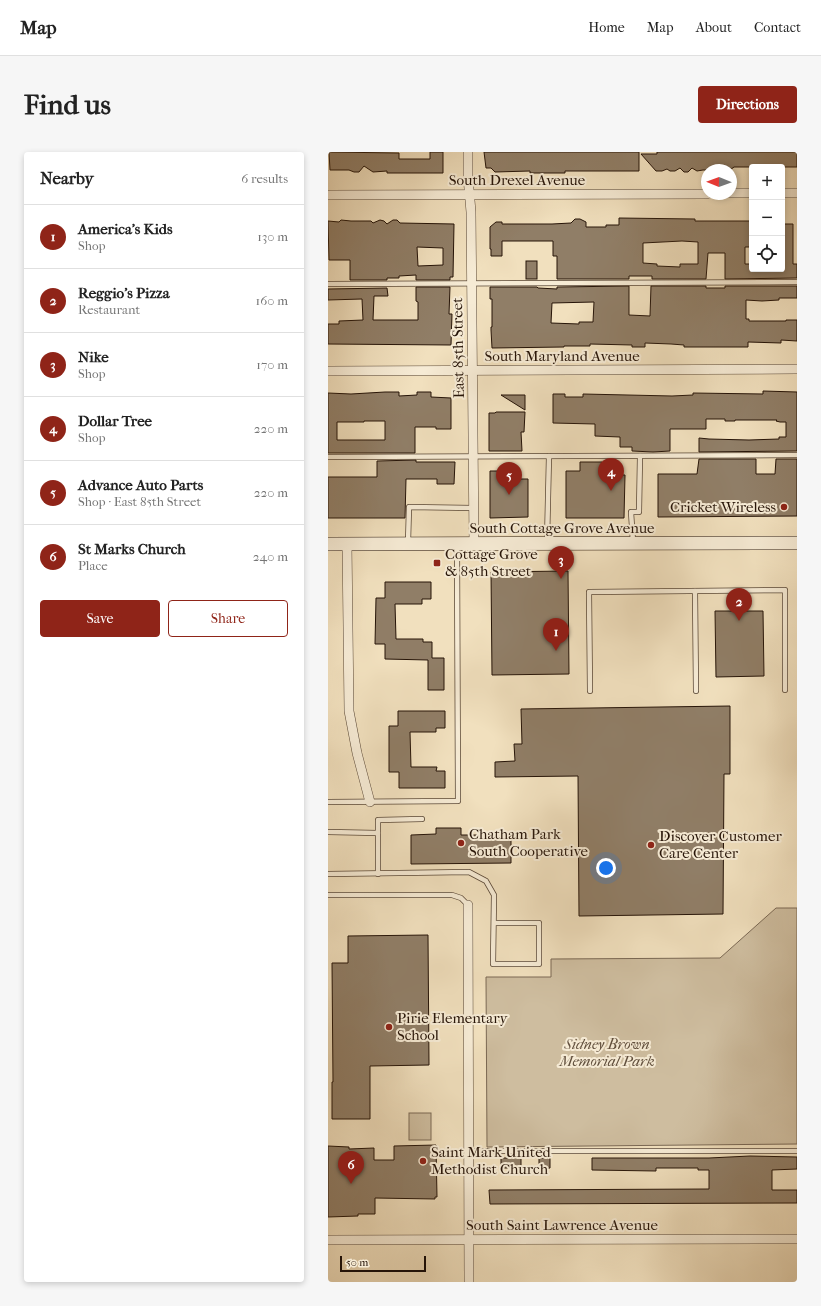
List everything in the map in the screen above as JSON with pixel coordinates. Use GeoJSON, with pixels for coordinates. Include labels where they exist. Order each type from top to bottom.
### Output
{"type":"FeatureCollection","features":[{"type":"Feature","properties":{"kind":"main road","name":"South Cottage Grove Avenue"},"geometry":{"type":"LineString","coordinates":[[328,544],[797,543]]}},
{"type":"Feature","properties":{"kind":"street","name":"East 85th Street"},"geometry":{"type":"LineString","coordinates":[[468,152],[471,212],[474,544]]}},
{"type":"Feature","properties":{"kind":"street"},"geometry":{"type":"LineString","coordinates":[[737,193],[749,193]]}},
{"type":"Feature","properties":{"kind":"street"},"geometry":{"type":"LineString","coordinates":[[785,193],[797,193]]}},
{"type":"Feature","properties":{"kind":"street","name":"South Drexel Avenue"},"geometry":{"type":"LineString","coordinates":[[328,195],[701,194]]}},
{"type":"Feature","properties":{"kind":"street","name":"South Maryland Avenue"},"geometry":{"type":"LineString","coordinates":[[328,371],[797,369]]}},
{"type":"Feature","properties":{"kind":"street"},"geometry":{"type":"LineString","coordinates":[[347,544],[349,711],[357,753],[370,802]]}},
{"type":"Feature","properties":{"kind":"street"},"geometry":{"type":"LineString","coordinates":[[468,905],[469,1282]]}},
{"type":"Feature","properties":{"kind":"street","name":"South Saint Lawrence Avenue"},"geometry":{"type":"LineString","coordinates":[[328,1240],[797,1239]]}},
{"type":"Feature","properties":{"kind":"lane"},"geometry":{"type":"LineString","coordinates":[[328,284],[797,282]]}},
{"type":"Feature","properties":{"kind":"lane"},"geometry":{"type":"LineString","coordinates":[[328,457],[797,455]]}},
{"type":"Feature","properties":{"kind":"lane"},"geometry":{"type":"LineString","coordinates":[[547,544],[549,456]]}},
{"type":"Feature","properties":{"kind":"lane"},"geometry":{"type":"LineString","coordinates":[[633,544],[631,512],[639,512],[640,456]]}},
{"type":"Feature","properties":{"kind":"lane"},"geometry":{"type":"LineString","coordinates":[[408,544],[409,507],[473,508]]}},
{"type":"Feature","properties":{"kind":"lane"},"geometry":{"type":"LineString","coordinates":[[328,802],[458,801],[457,544]]}},
{"type":"Feature","properties":{"kind":"lane"},"geometry":{"type":"LineString","coordinates":[[590,691],[590,592],[785,590],[785,690]]}},
{"type":"Feature","properties":{"kind":"lane"},"geometry":{"type":"LineString","coordinates":[[695,591],[696,690]]}},
{"type":"Feature","properties":{"kind":"lane"},"geometry":{"type":"LineString","coordinates":[[378,874],[378,820],[422,819]]}},
{"type":"Feature","properties":{"kind":"lane"},"geometry":{"type":"LineString","coordinates":[[328,832],[378,833]]}},
{"type":"Feature","properties":{"kind":"lane"},"geometry":{"type":"LineString","coordinates":[[328,874],[469,872],[486,881],[494,895],[493,964],[539,964],[539,923],[494,923]]}},
{"type":"Feature","properties":{"kind":"lane"},"geometry":{"type":"LineString","coordinates":[[328,895],[452,895],[461,898],[468,905]]}},
{"type":"Feature","properties":{"kind":"lane"},"geometry":{"type":"LineString","coordinates":[[469,1151],[797,1151]]}},
{"type":"Feature","properties":{"kind":"green space","name":"Sidney Brown Memorial Park"},"geometry":{"type":"Polygon","coordinates":[[[776,908],[797,908],[797,1144],[487,1147],[486,977],[551,977],[551,959],[720,958],[776,908]]]}},
{"type":"Feature","properties":{"kind":"green space"},"geometry":{"type":"Polygon","coordinates":[[[409,1113],[431,1113],[431,1140],[409,1140],[409,1113]]]}},
{"type":"Feature","properties":{"kind":"building"},"geometry":{"type":"Polygon","coordinates":[[[329,152],[399,153],[399,159],[430,159],[430,152],[443,152],[443,173],[373,172],[364,166],[359,172],[349,170],[330,170],[329,152]]]}},
{"type":"Feature","properties":{"kind":"building"},"geometry":{"type":"Polygon","coordinates":[[[484,152],[639,152],[639,171],[565,171],[565,173],[530,173],[530,171],[495,172],[491,168],[486,168],[484,152]]]}},
{"type":"Feature","properties":{"kind":"building"},"geometry":{"type":"Polygon","coordinates":[[[657,152],[797,152],[797,167],[785,167],[785,164],[749,164],[749,167],[737,167],[737,164],[701,164],[701,170],[697,171],[692,168],[688,172],[684,172],[680,168],[675,171],[670,171],[667,169],[656,171],[641,154],[657,154],[657,152]]]}},
{"type":"Feature","properties":{"kind":"building"},"geometry":{"type":"Polygon","coordinates":[[[619,218],[695,219],[695,221],[749,221],[749,247],[745,247],[745,264],[749,264],[749,272],[785,272],[785,224],[793,224],[793,264],[797,264],[797,278],[725,279],[725,253],[708,253],[706,279],[652,279],[652,276],[629,276],[629,279],[557,279],[557,256],[553,256],[553,241],[502,241],[502,256],[491,256],[490,227],[496,222],[502,222],[502,224],[552,224],[571,223],[575,219],[580,219],[586,222],[586,227],[606,227],[606,225],[619,225],[619,218]],[[682,241],[643,243],[643,263],[657,264],[657,266],[680,267],[680,264],[698,264],[698,242],[682,241]]]}},
{"type":"Feature","properties":{"kind":"building"},"geometry":{"type":"Polygon","coordinates":[[[341,220],[371,221],[373,223],[380,220],[387,224],[393,220],[397,220],[400,223],[454,224],[453,277],[450,277],[450,280],[416,280],[416,275],[399,276],[399,278],[387,278],[387,280],[350,280],[350,260],[329,260],[328,221],[339,222],[341,220]],[[417,247],[418,266],[443,265],[443,248],[417,247]]]}},
{"type":"Feature","properties":{"kind":"building"},"geometry":{"type":"Polygon","coordinates":[[[526,261],[537,261],[537,279],[526,279],[526,261]]]}},
{"type":"Feature","properties":{"kind":"building"},"geometry":{"type":"Polygon","coordinates":[[[629,286],[629,315],[650,316],[651,286],[706,286],[706,288],[725,288],[725,286],[797,286],[797,298],[779,298],[779,300],[762,301],[746,300],[746,319],[749,319],[749,321],[797,320],[797,341],[781,340],[781,343],[748,342],[748,347],[684,347],[684,345],[645,343],[645,347],[632,347],[632,345],[590,344],[590,346],[492,348],[492,299],[490,299],[490,287],[537,287],[557,289],[557,287],[629,286]],[[594,302],[552,303],[551,323],[579,324],[579,322],[593,322],[594,302]]]}},
{"type":"Feature","properties":{"kind":"building"},"geometry":{"type":"Polygon","coordinates":[[[416,287],[450,287],[449,314],[452,314],[451,345],[328,344],[328,324],[339,324],[339,321],[363,320],[362,299],[328,300],[328,289],[387,288],[388,296],[374,296],[373,320],[418,320],[416,287]]]}},
{"type":"Feature","properties":{"kind":"building"},"geometry":{"type":"Polygon","coordinates":[[[763,391],[797,392],[797,451],[699,452],[699,438],[749,440],[779,439],[779,437],[786,437],[786,422],[776,421],[777,420],[725,421],[725,419],[706,419],[706,429],[670,429],[670,451],[653,452],[632,451],[632,447],[620,447],[620,437],[595,436],[595,424],[553,423],[553,394],[565,394],[565,397],[583,397],[583,394],[672,396],[693,395],[693,393],[763,394],[763,391]]]}},
{"type":"Feature","properties":{"kind":"building"},"geometry":{"type":"Polygon","coordinates":[[[399,392],[399,396],[417,395],[417,392],[431,392],[431,397],[451,398],[451,429],[415,427],[415,453],[328,453],[328,393],[351,394],[399,392]],[[385,421],[337,422],[337,440],[385,440],[385,421]]]}},
{"type":"Feature","properties":{"kind":"building"},"geometry":{"type":"Polygon","coordinates":[[[501,395],[525,395],[525,410],[501,395]]]}},
{"type":"Feature","properties":{"kind":"building"},"geometry":{"type":"Polygon","coordinates":[[[525,412],[524,432],[521,432],[522,451],[489,451],[489,413],[525,412]]]}},
{"type":"Feature","properties":{"kind":"building"},"geometry":{"type":"Polygon","coordinates":[[[699,459],[756,459],[756,474],[775,474],[776,459],[797,459],[797,516],[658,517],[658,474],[697,474],[699,459]]]}},
{"type":"Feature","properties":{"kind":"building"},"geometry":{"type":"Polygon","coordinates":[[[416,460],[416,462],[455,462],[454,484],[437,484],[437,479],[406,479],[405,518],[328,518],[328,477],[377,477],[377,461],[416,460]]]}},
{"type":"Feature","properties":{"kind":"building"},"geometry":{"type":"Polygon","coordinates":[[[580,462],[602,462],[601,475],[625,475],[624,518],[566,518],[566,471],[580,471],[580,462]]]}},
{"type":"Feature","properties":{"kind":"building"},"geometry":{"type":"Polygon","coordinates":[[[490,471],[507,471],[506,479],[528,479],[528,517],[490,518],[490,471]]]}},
{"type":"Feature","properties":{"kind":"building"},"geometry":{"type":"Polygon","coordinates":[[[568,571],[569,674],[492,675],[491,572],[568,571]]]}},
{"type":"Feature","properties":{"kind":"building"},"geometry":{"type":"Polygon","coordinates":[[[385,582],[431,582],[431,599],[422,599],[422,604],[395,604],[396,639],[423,639],[423,642],[432,642],[432,658],[444,658],[444,690],[428,690],[428,660],[385,659],[385,644],[375,644],[376,598],[385,598],[385,582]]]}},
{"type":"Feature","properties":{"kind":"building"},"geometry":{"type":"Polygon","coordinates":[[[715,611],[763,611],[764,676],[716,677],[715,611]]]}},
{"type":"Feature","properties":{"kind":"building","name":"Discover Customer Care Center"},"geometry":{"type":"Polygon","coordinates":[[[730,706],[730,774],[724,774],[723,914],[579,916],[578,776],[495,777],[495,762],[515,761],[514,744],[522,744],[521,709],[730,706]]]}},
{"type":"Feature","properties":{"kind":"building"},"geometry":{"type":"Polygon","coordinates":[[[398,711],[445,711],[445,728],[436,728],[436,732],[410,732],[411,767],[437,767],[436,771],[445,771],[445,788],[399,788],[399,772],[389,772],[389,726],[398,726],[398,711]]]}},
{"type":"Feature","properties":{"kind":"building","name":"Chatham Park South Cooperative"},"geometry":{"type":"Polygon","coordinates":[[[436,828],[461,828],[461,835],[511,835],[511,863],[411,864],[411,835],[436,834],[436,828]]]}},
{"type":"Feature","properties":{"kind":"building"},"geometry":{"type":"Polygon","coordinates":[[[428,935],[429,1065],[370,1066],[370,1119],[332,1119],[332,963],[348,963],[348,936],[428,935]]]}},
{"type":"Feature","properties":{"kind":"building"},"geometry":{"type":"Polygon","coordinates":[[[436,1145],[437,1197],[435,1197],[435,1199],[375,1198],[375,1214],[328,1217],[328,1146],[349,1147],[349,1149],[374,1148],[374,1160],[394,1160],[394,1146],[436,1145]]]}},
{"type":"Feature","properties":{"kind":"building"},"geometry":{"type":"Polygon","coordinates":[[[750,1156],[797,1157],[797,1169],[772,1170],[772,1190],[797,1190],[797,1203],[490,1204],[489,1190],[709,1189],[709,1170],[698,1170],[698,1168],[656,1168],[656,1171],[592,1170],[592,1158],[709,1158],[750,1156]]]}},
{"type":"Feature","properties":{"kind":"building"},"geometry":{"type":"Polygon","coordinates":[[[501,1158],[521,1158],[521,1168],[501,1168],[501,1158]]]}},
{"type":"Feature","properties":{"kind":"building"},"geometry":{"type":"Polygon","coordinates":[[[539,1158],[550,1158],[550,1168],[539,1169],[539,1158]]]}},
{"type":"Feature","properties":{"kind":"place","name":"Dollar Tree"},"geometry":{"type":"Point","coordinates":[611,491]}},
{"type":"Feature","properties":{"kind":"place","name":"Advance Auto Parts"},"geometry":{"type":"Point","coordinates":[509,495]}},
{"type":"Feature","properties":{"kind":"place","name":"Cricket Wireless"},"geometry":{"type":"Point","coordinates":[784,507]}},
{"type":"Feature","properties":{"kind":"place","name":"Cottage Grove & 85th Street"},"geometry":{"type":"Point","coordinates":[437,563]}},
{"type":"Feature","properties":{"kind":"place","name":"Nike"},"geometry":{"type":"Point","coordinates":[561,579]}},
{"type":"Feature","properties":{"kind":"place","name":"Reggio's Pizza"},"geometry":{"type":"Point","coordinates":[739,621]}},
{"type":"Feature","properties":{"kind":"place","name":"America's Kids"},"geometry":{"type":"Point","coordinates":[556,651]}},
{"type":"Feature","properties":{"kind":"place","name":"Chatham Park South Cooperative"},"geometry":{"type":"Point","coordinates":[461,843]}},
{"type":"Feature","properties":{"kind":"place","name":"Discover Customer Care Center"},"geometry":{"type":"Point","coordinates":[651,845]}},
{"type":"Feature","properties":{"kind":"place","name":"Pirie Elementary School"},"geometry":{"type":"Point","coordinates":[389,1027]}},
{"type":"Feature","properties":{"kind":"place","name":"Saint Mark United Methodist Church"},"geometry":{"type":"Point","coordinates":[423,1161]}},
{"type":"Feature","properties":{"kind":"place","name":"St Marks Church"},"geometry":{"type":"Point","coordinates":[351,1184]}}]}
